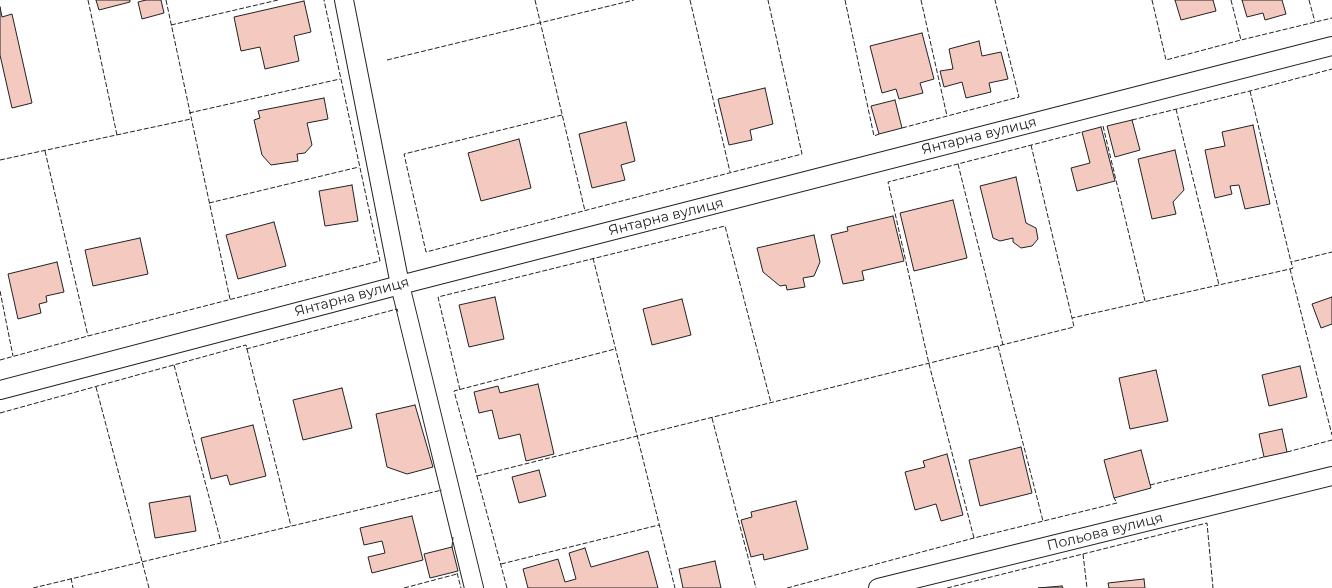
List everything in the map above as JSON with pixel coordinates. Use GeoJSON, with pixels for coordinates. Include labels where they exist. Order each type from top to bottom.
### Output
{"type":"FeatureCollection","features":[{"type":"Feature","properties":{"kind":"street"},"geometry":{"type":"LineString","coordinates":[[344,0],[400,285],[474,588]]}},
{"type":"Feature","properties":{"kind":"street","name":"Янтарна вулиця"},"geometry":{"type":"LineString","coordinates":[[0,390],[400,285],[1332,46]]}},
{"type":"Feature","properties":{"kind":"street","name":"Польова вулиця"},"geometry":{"type":"LineString","coordinates":[[878,588],[1332,476]]}},
{"type":"Feature","properties":{"kind":"building"},"geometry":{"type":"Polygon","coordinates":[[[96,0],[130,0],[130,2],[99,10],[96,0]]]}},
{"type":"Feature","properties":{"kind":"building"},"geometry":{"type":"Polygon","coordinates":[[[146,0],[161,0],[164,13],[142,19],[138,2],[146,0]]]}},
{"type":"Feature","properties":{"kind":"building"},"geometry":{"type":"Polygon","coordinates":[[[1175,0],[1213,0],[1216,11],[1181,20],[1175,0]]]}},
{"type":"Feature","properties":{"kind":"building"},"geometry":{"type":"Polygon","coordinates":[[[1242,0],[1282,0],[1286,14],[1265,20],[1263,13],[1247,17],[1242,0]]]}},
{"type":"Feature","properties":{"kind":"building"},"geometry":{"type":"Polygon","coordinates":[[[304,1],[311,32],[294,36],[299,61],[265,69],[260,47],[241,51],[234,17],[304,1]]]}},
{"type":"Feature","properties":{"kind":"building"},"geometry":{"type":"Polygon","coordinates":[[[0,7],[2,17],[12,14],[32,103],[12,108],[0,55],[0,7]]]}},
{"type":"Feature","properties":{"kind":"building"},"geometry":{"type":"Polygon","coordinates":[[[922,33],[934,79],[920,83],[923,93],[899,99],[896,89],[882,93],[870,46],[922,33]]]}},
{"type":"Feature","properties":{"kind":"building"},"geometry":{"type":"Polygon","coordinates":[[[979,41],[982,56],[1001,52],[1008,79],[989,83],[991,92],[966,98],[962,82],[944,87],[940,71],[953,69],[949,49],[979,41]]]}},
{"type":"Feature","properties":{"kind":"building"},"geometry":{"type":"Polygon","coordinates":[[[765,88],[773,124],[750,130],[752,140],[729,145],[718,99],[765,88]]]}},
{"type":"Feature","properties":{"kind":"building"},"geometry":{"type":"Polygon","coordinates":[[[324,98],[328,119],[307,123],[312,145],[305,153],[297,154],[298,161],[271,165],[262,155],[254,120],[260,118],[258,111],[324,98]]]}},
{"type":"Feature","properties":{"kind":"building"},"geometry":{"type":"Polygon","coordinates":[[[895,100],[902,128],[879,134],[871,106],[895,100]]]}},
{"type":"Feature","properties":{"kind":"building"},"geometry":{"type":"Polygon","coordinates":[[[1132,120],[1140,150],[1115,157],[1107,126],[1132,120]]]}},
{"type":"Feature","properties":{"kind":"building"},"geometry":{"type":"Polygon","coordinates":[[[626,122],[635,161],[621,165],[625,180],[592,188],[579,134],[626,122]]]}},
{"type":"Feature","properties":{"kind":"building"},"geometry":{"type":"Polygon","coordinates":[[[1253,125],[1270,204],[1245,209],[1239,185],[1230,186],[1232,194],[1215,198],[1205,150],[1225,146],[1222,132],[1253,125]]]}},
{"type":"Feature","properties":{"kind":"building"},"geometry":{"type":"Polygon","coordinates":[[[1101,127],[1115,181],[1077,191],[1071,168],[1090,163],[1082,132],[1101,127]]]}},
{"type":"Feature","properties":{"kind":"building"},"geometry":{"type":"Polygon","coordinates":[[[519,139],[531,188],[481,201],[468,153],[519,139]]]}},
{"type":"Feature","properties":{"kind":"building"},"geometry":{"type":"Polygon","coordinates":[[[1175,150],[1184,190],[1173,202],[1176,214],[1152,219],[1138,159],[1175,150]]]}},
{"type":"Feature","properties":{"kind":"building"},"geometry":{"type":"Polygon","coordinates":[[[1016,177],[1026,223],[1036,228],[1038,239],[1032,246],[1021,248],[1013,242],[1013,238],[1000,241],[993,238],[980,186],[1016,177]]]}},
{"type":"Feature","properties":{"kind":"building"},"geometry":{"type":"Polygon","coordinates":[[[352,185],[358,221],[325,226],[319,191],[352,185]]]}},
{"type":"Feature","properties":{"kind":"building"},"geometry":{"type":"Polygon","coordinates":[[[953,200],[967,258],[914,271],[900,213],[953,200]]]}},
{"type":"Feature","properties":{"kind":"building"},"geometry":{"type":"Polygon","coordinates":[[[893,216],[904,261],[862,271],[864,280],[843,284],[831,235],[848,231],[847,227],[893,216]]]}},
{"type":"Feature","properties":{"kind":"building"},"geometry":{"type":"Polygon","coordinates":[[[274,222],[286,266],[238,279],[226,235],[274,222]]]}},
{"type":"Feature","properties":{"kind":"building"},"geometry":{"type":"Polygon","coordinates":[[[814,235],[820,262],[814,276],[803,278],[805,287],[787,290],[786,285],[780,286],[763,272],[757,248],[814,235]]]}},
{"type":"Feature","properties":{"kind":"building"},"geometry":{"type":"Polygon","coordinates":[[[140,238],[148,274],[93,286],[85,250],[140,238]]]}},
{"type":"Feature","properties":{"kind":"building"},"geometry":{"type":"Polygon","coordinates":[[[57,262],[64,292],[46,296],[47,302],[39,304],[41,313],[18,319],[8,274],[57,262]]]}},
{"type":"Feature","properties":{"kind":"building"},"geometry":{"type":"Polygon","coordinates":[[[495,297],[504,339],[469,347],[459,305],[495,297]]]}},
{"type":"Feature","properties":{"kind":"building"},"geometry":{"type":"Polygon","coordinates":[[[1332,297],[1332,324],[1321,328],[1312,304],[1332,297]]]}},
{"type":"Feature","properties":{"kind":"building"},"geometry":{"type":"Polygon","coordinates":[[[682,299],[691,335],[652,345],[643,309],[682,299]]]}},
{"type":"Feature","properties":{"kind":"building"},"geometry":{"type":"Polygon","coordinates":[[[1300,366],[1307,397],[1269,406],[1262,375],[1300,366]]]}},
{"type":"Feature","properties":{"kind":"building"},"geometry":{"type":"Polygon","coordinates":[[[1156,370],[1168,421],[1130,429],[1119,378],[1156,370]]]}},
{"type":"Feature","properties":{"kind":"building"},"geometry":{"type":"Polygon","coordinates":[[[538,384],[554,454],[526,461],[520,434],[499,439],[492,410],[479,413],[474,392],[498,386],[500,393],[538,384]]]}},
{"type":"Feature","properties":{"kind":"building"},"geometry":{"type":"Polygon","coordinates":[[[342,388],[352,428],[303,440],[293,400],[342,388]]]}},
{"type":"Feature","properties":{"kind":"building"},"geometry":{"type":"Polygon","coordinates":[[[415,405],[433,467],[407,474],[387,467],[376,414],[415,405]]]}},
{"type":"Feature","properties":{"kind":"building"},"geometry":{"type":"Polygon","coordinates":[[[253,425],[266,476],[230,485],[227,475],[211,479],[201,438],[253,425]]]}},
{"type":"Feature","properties":{"kind":"building"},"geometry":{"type":"Polygon","coordinates":[[[1282,429],[1287,452],[1264,457],[1259,434],[1282,429]]]}},
{"type":"Feature","properties":{"kind":"building"},"geometry":{"type":"Polygon","coordinates":[[[1021,447],[1032,493],[980,506],[969,460],[1021,447]]]}},
{"type":"Feature","properties":{"kind":"building"},"geometry":{"type":"Polygon","coordinates":[[[1141,450],[1151,488],[1114,498],[1104,460],[1141,450]]]}},
{"type":"Feature","properties":{"kind":"building"},"geometry":{"type":"Polygon","coordinates":[[[947,454],[963,515],[941,521],[936,504],[915,510],[905,472],[925,467],[923,461],[947,454]]]}},
{"type":"Feature","properties":{"kind":"building"},"geometry":{"type":"Polygon","coordinates":[[[539,470],[546,496],[519,503],[512,477],[539,470]]]}},
{"type":"Feature","properties":{"kind":"building"},"geometry":{"type":"Polygon","coordinates":[[[190,496],[196,531],[155,538],[149,503],[190,496]]]}},
{"type":"Feature","properties":{"kind":"building"},"geometry":{"type":"Polygon","coordinates":[[[796,501],[808,549],[764,560],[763,554],[751,557],[741,520],[752,517],[751,512],[796,501]]]}},
{"type":"Feature","properties":{"kind":"building"},"geometry":{"type":"Polygon","coordinates":[[[412,516],[423,560],[372,573],[368,557],[385,553],[382,541],[364,545],[360,528],[412,516]]]}},
{"type":"Feature","properties":{"kind":"building"},"geometry":{"type":"Polygon","coordinates":[[[452,547],[458,571],[430,578],[424,554],[452,547]]]}},
{"type":"Feature","properties":{"kind":"building"},"geometry":{"type":"Polygon","coordinates":[[[585,548],[591,567],[648,551],[658,588],[528,588],[523,569],[558,559],[565,582],[576,579],[569,553],[585,548]]]}},
{"type":"Feature","properties":{"kind":"building"},"geometry":{"type":"Polygon","coordinates":[[[715,561],[721,588],[683,588],[679,569],[715,561]]]}},
{"type":"Feature","properties":{"kind":"building"},"geometry":{"type":"Polygon","coordinates":[[[1144,579],[1145,588],[1109,588],[1108,583],[1144,579]]]}},
{"type":"Feature","properties":{"kind":"building"},"geometry":{"type":"Polygon","coordinates":[[[1062,586],[1063,588],[1038,588],[1062,586]]]}},
{"type":"Feature","properties":{"kind":"fence"},"geometry":{"type":"LineString","coordinates":[[88,0],[117,135]]}},
{"type":"Feature","properties":{"kind":"fence"},"geometry":{"type":"LineString","coordinates":[[166,0],[230,299]]}},
{"type":"Feature","properties":{"kind":"fence"},"geometry":{"type":"LineString","coordinates":[[171,25],[278,0]]}},
{"type":"Feature","properties":{"kind":"fence"},"geometry":{"type":"LineString","coordinates":[[0,360],[380,261],[324,0]]}},
{"type":"Feature","properties":{"kind":"fence"},"geometry":{"type":"LineString","coordinates":[[535,0],[585,211]]}},
{"type":"Feature","properties":{"kind":"fence"},"geometry":{"type":"LineString","coordinates":[[387,60],[634,0]]}},
{"type":"Feature","properties":{"kind":"fence"},"geometry":{"type":"LineString","coordinates":[[690,0],[730,172]]}},
{"type":"Feature","properties":{"kind":"fence"},"geometry":{"type":"LineString","coordinates":[[562,115],[404,154],[426,252],[802,154],[768,0]]}},
{"type":"Feature","properties":{"kind":"fence"},"geometry":{"type":"LineString","coordinates":[[845,0],[874,136],[879,134]]}},
{"type":"Feature","properties":{"kind":"fence"},"geometry":{"type":"LineString","coordinates":[[921,0],[947,116]]}},
{"type":"Feature","properties":{"kind":"fence"},"geometry":{"type":"LineString","coordinates":[[902,128],[1019,97],[995,0]]}},
{"type":"Feature","properties":{"kind":"fence"},"geometry":{"type":"LineString","coordinates":[[1152,0],[1166,60],[1332,18]]}},
{"type":"Feature","properties":{"kind":"fence"},"geometry":{"type":"LineString","coordinates":[[1231,0],[1241,40]]}},
{"type":"Feature","properties":{"kind":"fence"},"geometry":{"type":"LineString","coordinates":[[1309,0],[1315,22]]}},
{"type":"Feature","properties":{"kind":"fence"},"geometry":{"type":"LineString","coordinates":[[1132,120],[1332,69]]}},
{"type":"Feature","properties":{"kind":"fence"},"geometry":{"type":"LineString","coordinates":[[189,113],[340,79]]}},
{"type":"Feature","properties":{"kind":"fence"},"geometry":{"type":"LineString","coordinates":[[1250,91],[1291,262]]}},
{"type":"Feature","properties":{"kind":"fence"},"geometry":{"type":"LineString","coordinates":[[1176,109],[1219,285]]}},
{"type":"Feature","properties":{"kind":"fence"},"geometry":{"type":"LineString","coordinates":[[0,160],[191,119]]}},
{"type":"Feature","properties":{"kind":"fence"},"geometry":{"type":"LineString","coordinates":[[1103,126],[1145,301]]}},
{"type":"Feature","properties":{"kind":"fence"},"geometry":{"type":"LineString","coordinates":[[974,538],[929,364],[888,182],[1082,132]]}},
{"type":"Feature","properties":{"kind":"fence"},"geometry":{"type":"LineString","coordinates":[[1031,145],[1072,318]]}},
{"type":"Feature","properties":{"kind":"fence"},"geometry":{"type":"LineString","coordinates":[[45,151],[88,336]]}},
{"type":"Feature","properties":{"kind":"fence"},"geometry":{"type":"LineString","coordinates":[[958,164],[1003,345]]}},
{"type":"Feature","properties":{"kind":"fence"},"geometry":{"type":"LineString","coordinates":[[209,203],[359,167]]}},
{"type":"Feature","properties":{"kind":"fence"},"geometry":{"type":"LineString","coordinates":[[460,390],[438,297],[725,226],[771,403]]}},
{"type":"Feature","properties":{"kind":"fence"},"geometry":{"type":"LineString","coordinates":[[477,476],[1074,327],[1072,318],[1290,269],[1293,268],[1291,262],[1332,252]]}},
{"type":"Feature","properties":{"kind":"fence"},"geometry":{"type":"LineString","coordinates":[[593,258],[675,588]]}},
{"type":"Feature","properties":{"kind":"fence"},"geometry":{"type":"LineString","coordinates":[[1290,269],[1332,435]]}},
{"type":"Feature","properties":{"kind":"fence"},"geometry":{"type":"LineString","coordinates":[[0,291],[13,356]]}},
{"type":"Feature","properties":{"kind":"fence"},"geometry":{"type":"LineString","coordinates":[[246,349],[397,309],[398,312]]}},
{"type":"Feature","properties":{"kind":"fence"},"geometry":{"type":"LineString","coordinates":[[0,413],[246,345],[291,526]]}},
{"type":"Feature","properties":{"kind":"fence"},"geometry":{"type":"LineString","coordinates":[[998,346],[1043,521]]}},
{"type":"Feature","properties":{"kind":"fence"},"geometry":{"type":"LineString","coordinates":[[507,588],[454,391],[615,349]]}},
{"type":"Feature","properties":{"kind":"fence"},"geometry":{"type":"LineString","coordinates":[[174,365],[221,542]]}},
{"type":"Feature","properties":{"kind":"fence"},"geometry":{"type":"LineString","coordinates":[[96,387],[149,588]]}},
{"type":"Feature","properties":{"kind":"fence"},"geometry":{"type":"LineString","coordinates":[[712,418],[756,588]]}},
{"type":"Feature","properties":{"kind":"fence"},"geometry":{"type":"LineString","coordinates":[[1287,452],[1332,440]]}},
{"type":"Feature","properties":{"kind":"fence"},"geometry":{"type":"LineString","coordinates":[[1150,485],[1264,457]]}},
{"type":"Feature","properties":{"kind":"fence"},"geometry":{"type":"LineString","coordinates":[[33,588],[442,490]]}},
{"type":"Feature","properties":{"kind":"fence"},"geometry":{"type":"LineString","coordinates":[[787,588],[974,538],[1117,503],[1114,498]]}},
{"type":"Feature","properties":{"kind":"fence"},"geometry":{"type":"LineString","coordinates":[[947,588],[1207,523],[1213,588]]}},
{"type":"Feature","properties":{"kind":"fence"},"geometry":{"type":"LineString","coordinates":[[501,564],[659,525]]}},
{"type":"Feature","properties":{"kind":"fence"},"geometry":{"type":"LineString","coordinates":[[452,547],[453,537]]}},
{"type":"Feature","properties":{"kind":"fence"},"geometry":{"type":"LineString","coordinates":[[1083,554],[1087,588]]}},
{"type":"Feature","properties":{"kind":"fence"},"geometry":{"type":"LineString","coordinates":[[457,573],[461,588]]}},
{"type":"Feature","properties":{"kind":"fence"},"geometry":{"type":"LineString","coordinates":[[404,588],[457,574]]}},
{"type":"Feature","properties":{"kind":"fence"},"geometry":{"type":"LineString","coordinates":[[71,578],[73,588]]}}]}
